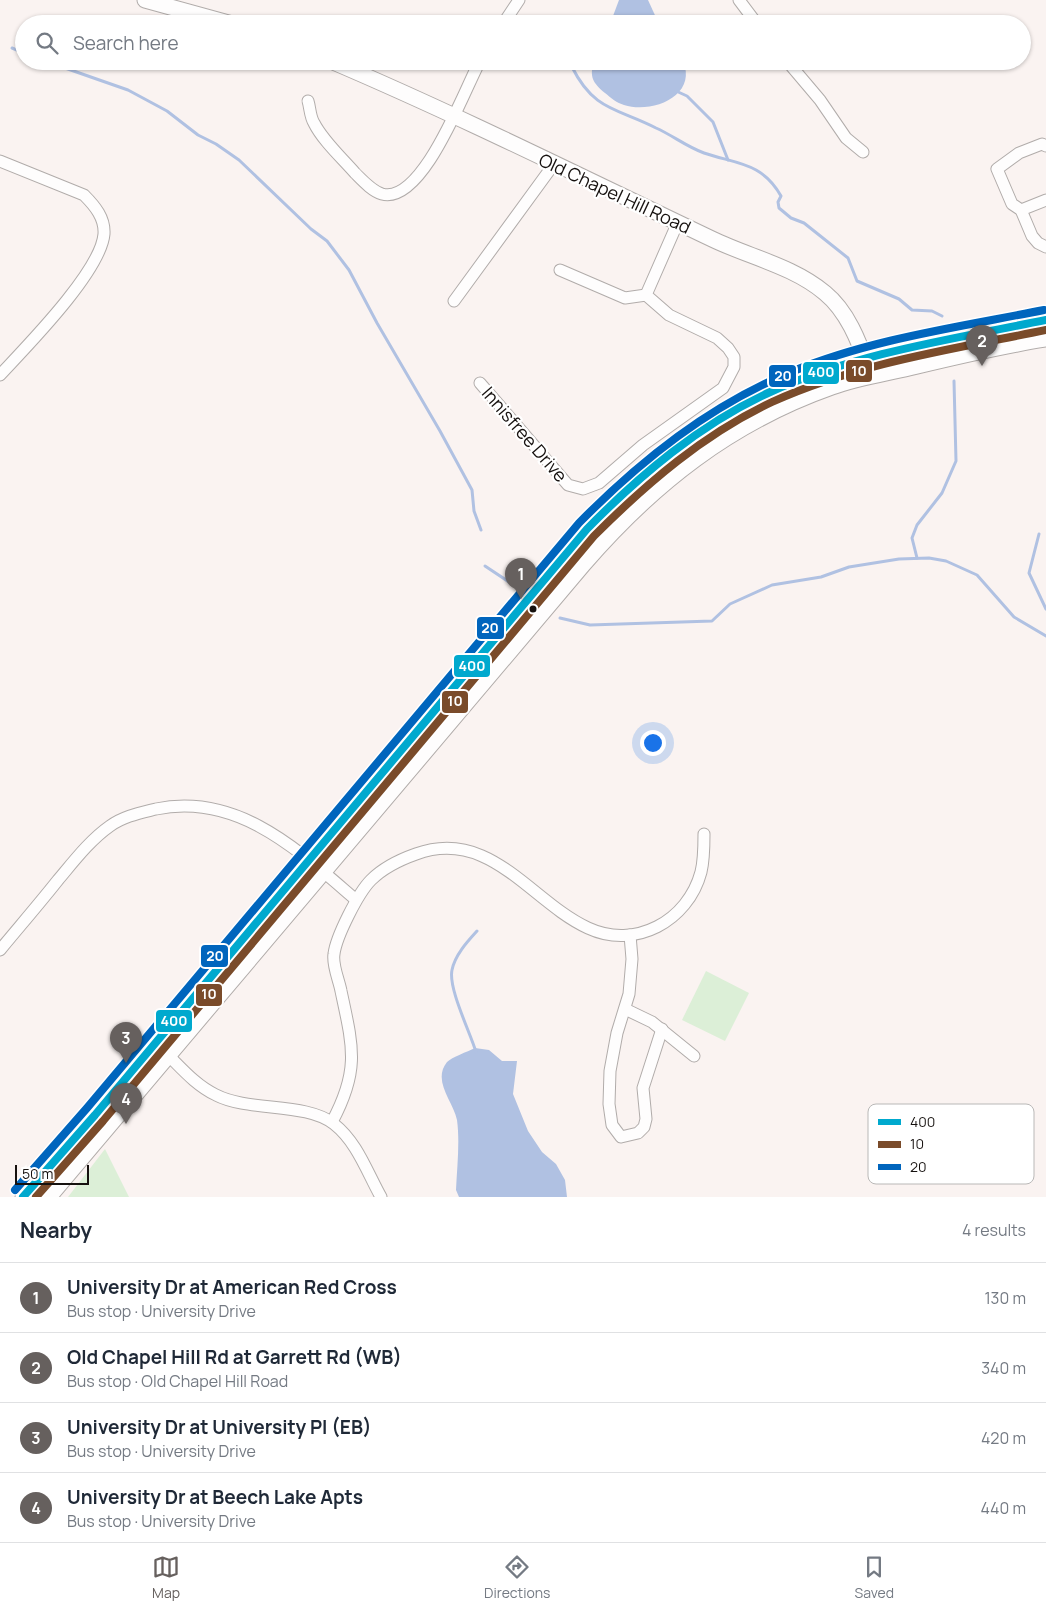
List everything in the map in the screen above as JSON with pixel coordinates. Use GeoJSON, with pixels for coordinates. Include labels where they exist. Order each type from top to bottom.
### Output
{"type":"FeatureCollection","features":[{"type":"Feature","properties":{"kind":"main road"},"geometry":{"type":"LineString","coordinates":[[145,0],[199,15]]}},
{"type":"Feature","properties":{"kind":"main road","name":"Old Chapel Hill Road"},"geometry":{"type":"LineString","coordinates":[[350,70],[714,240],[799,276],[819,288],[842,312],[865,360],[870,376]]}},
{"type":"Feature","properties":{"kind":"main road"},"geometry":{"type":"LineString","coordinates":[[23,1197],[587,529],[640,478],[696,435],[762,397],[795,381],[865,360],[946,340],[1046,320]]}},
{"type":"Feature","properties":{"kind":"main road"},"geometry":{"type":"LineString","coordinates":[[49,1197],[583,565],[630,512],[686,465],[716,444],[756,421],[832,387],[946,358],[1046,339]]}},
{"type":"Feature","properties":{"kind":"street"},"geometry":{"type":"LineString","coordinates":[[509,15],[519,0]]}},
{"type":"Feature","properties":{"kind":"street"},"geometry":{"type":"LineString","coordinates":[[744,2],[752,15]]}},
{"type":"Feature","properties":{"kind":"street"},"geometry":{"type":"LineString","coordinates":[[308,101],[313,122],[367,185],[383,194],[397,192],[406,187],[435,151],[454,118],[476,70]]}},
{"type":"Feature","properties":{"kind":"street"},"geometry":{"type":"LineString","coordinates":[[795,70],[820,100],[846,138],[863,152]]}},
{"type":"Feature","properties":{"kind":"street"},"geometry":{"type":"LineString","coordinates":[[1046,146],[1042,144],[1030,148],[997,169],[1012,204],[1021,210],[1032,236],[1038,244],[1046,247]]}},
{"type":"Feature","properties":{"kind":"street"},"geometry":{"type":"LineString","coordinates":[[0,161],[84,195],[94,205],[102,219],[104,234],[100,252],[84,278],[0,375]]}},
{"type":"Feature","properties":{"kind":"street"},"geometry":{"type":"LineString","coordinates":[[454,301],[554,164]]}},
{"type":"Feature","properties":{"kind":"street"},"geometry":{"type":"LineString","coordinates":[[1021,210],[1046,200]]}},
{"type":"Feature","properties":{"kind":"street"},"geometry":{"type":"LineString","coordinates":[[560,270],[625,298],[646,295],[678,222]]}},
{"type":"Feature","properties":{"kind":"street","name":"Innisfree Drive"},"geometry":{"type":"LineString","coordinates":[[480,383],[568,485],[583,489],[599,483],[642,445],[723,388],[734,367],[734,357],[728,348],[717,338],[669,315],[646,295]]}},
{"type":"Feature","properties":{"kind":"street"},"geometry":{"type":"LineString","coordinates":[[0,950],[84,850],[111,825],[129,816],[174,807],[224,813],[265,829],[309,860],[355,899]]}},
{"type":"Feature","properties":{"kind":"street"},"geometry":{"type":"LineString","coordinates":[[332,1122],[350,1084],[352,1052],[334,954],[355,899],[381,871],[407,857],[431,849],[464,849],[480,854],[511,872],[575,922],[604,933],[630,936],[657,928],[670,920],[690,894],[701,872],[704,834]]}},
{"type":"Feature","properties":{"kind":"street"},"geometry":{"type":"LineString","coordinates":[[630,936],[632,959],[626,1009],[615,1043],[610,1071],[609,1104],[612,1125],[621,1136],[638,1133],[644,1127],[646,1119],[643,1088],[662,1029]]}},
{"type":"Feature","properties":{"kind":"street"},"geometry":{"type":"LineString","coordinates":[[626,1009],[662,1029],[694,1056]]}},
{"type":"Feature","properties":{"kind":"street"},"geometry":{"type":"LineString","coordinates":[[169,1056],[196,1082],[216,1096],[244,1104],[291,1110],[332,1122],[345,1134],[355,1148],[381,1197]]}},
{"type":"Feature","properties":{"kind":"green space"},"geometry":{"type":"Polygon","coordinates":[[[706,971],[749,993],[725,1041],[682,1020],[706,971]]]}},
{"type":"Feature","properties":{"kind":"green space"},"geometry":{"type":"Polygon","coordinates":[[[105,1149],[129,1197],[68,1197],[105,1149]]]}},
{"type":"Feature","properties":{"kind":"water"},"geometry":{"type":"Polygon","coordinates":[[[619,0],[648,0],[655,15],[613,15],[619,0]]]}},
{"type":"Feature","properties":{"kind":"water"},"geometry":{"type":"Polygon","coordinates":[[[685,70],[686,73],[684,84],[670,100],[647,107],[635,107],[619,103],[601,89],[593,79],[592,71],[685,70]]]}},
{"type":"Feature","properties":{"kind":"water"},"geometry":{"type":"Polygon","coordinates":[[[475,1048],[489,1050],[502,1061],[517,1061],[513,1094],[528,1131],[542,1152],[556,1164],[565,1180],[567,1197],[459,1197],[456,1190],[457,1120],[445,1091],[442,1076],[447,1062],[475,1048]]]}},
{"type":"Feature","properties":{"kind":"waterway"},"geometry":{"type":"LineString","coordinates":[[71,70],[128,90],[167,111],[198,135],[216,144],[239,160],[311,229],[327,241],[349,270],[472,490],[474,511],[481,530]]}},
{"type":"Feature","properties":{"kind":"waterway"},"geometry":{"type":"LineString","coordinates":[[574,70],[589,92],[618,112],[642,121],[704,153],[737,162],[757,170],[774,185],[781,196],[778,202],[779,208],[791,218],[804,223],[848,258],[857,281],[899,299],[912,310],[932,311],[942,316]]}},
{"type":"Feature","properties":{"kind":"waterway"},"geometry":{"type":"LineString","coordinates":[[676,91],[687,96],[713,122],[728,160]]}},
{"type":"Feature","properties":{"kind":"waterway"},"geometry":{"type":"LineString","coordinates":[[917,558],[912,538],[917,525],[942,493],[956,461],[954,381]]}},
{"type":"Feature","properties":{"kind":"waterway"},"geometry":{"type":"LineString","coordinates":[[1039,534],[1029,573],[1046,609]]}},
{"type":"Feature","properties":{"kind":"waterway"},"geometry":{"type":"LineString","coordinates":[[560,618],[590,625],[712,621],[730,604],[772,585],[821,577],[849,567],[899,559],[929,558],[946,561],[977,575],[1014,617],[1046,636]]}},
{"type":"Feature","properties":{"kind":"waterway"},"geometry":{"type":"LineString","coordinates":[[485,566],[515,586]]}},
{"type":"Feature","properties":{"kind":"waterway"},"geometry":{"type":"LineString","coordinates":[[476,1052],[456,999],[452,970],[462,949],[477,931]]}},
{"type":"Feature","properties":{"kind":"transit line","name":"20"},"geometry":{"type":"LineString","coordinates":[[15,1190],[87,1108],[579,523],[627,478],[704,418],[732,401],[791,372],[884,342],[1044,310]]}},
{"type":"Feature","properties":{"kind":"transit line","name":"400"},"geometry":{"type":"LineString","coordinates":[[23,1197],[95,1115],[587,529],[628,489],[671,453],[718,420],[768,393],[801,379],[870,357],[1046,320]]}},
{"type":"Feature","properties":{"kind":"transit line","name":"10"},"geometry":{"type":"LineString","coordinates":[[36,1197],[103,1121],[594,536],[635,497],[677,461],[723,429],[772,402],[805,388],[906,358],[1046,330]]}},
{"type":"Feature","properties":{"kind":"place","name":"Old Chapel Hill Rd at Garrett Rd (WB)"},"geometry":{"type":"Point","coordinates":[982,366]}},
{"type":"Feature","properties":{"kind":"place","name":"University Dr at American Red Cross"},"geometry":{"type":"Point","coordinates":[521,599]}},
{"type":"Feature","properties":{"kind":"place","name":"University Dr at University Pl (EB)"},"geometry":{"type":"Point","coordinates":[126,1063]}},
{"type":"Feature","properties":{"kind":"place","name":"University Dr at Beech Lake Apts"},"geometry":{"type":"Point","coordinates":[126,1124]}}]}
